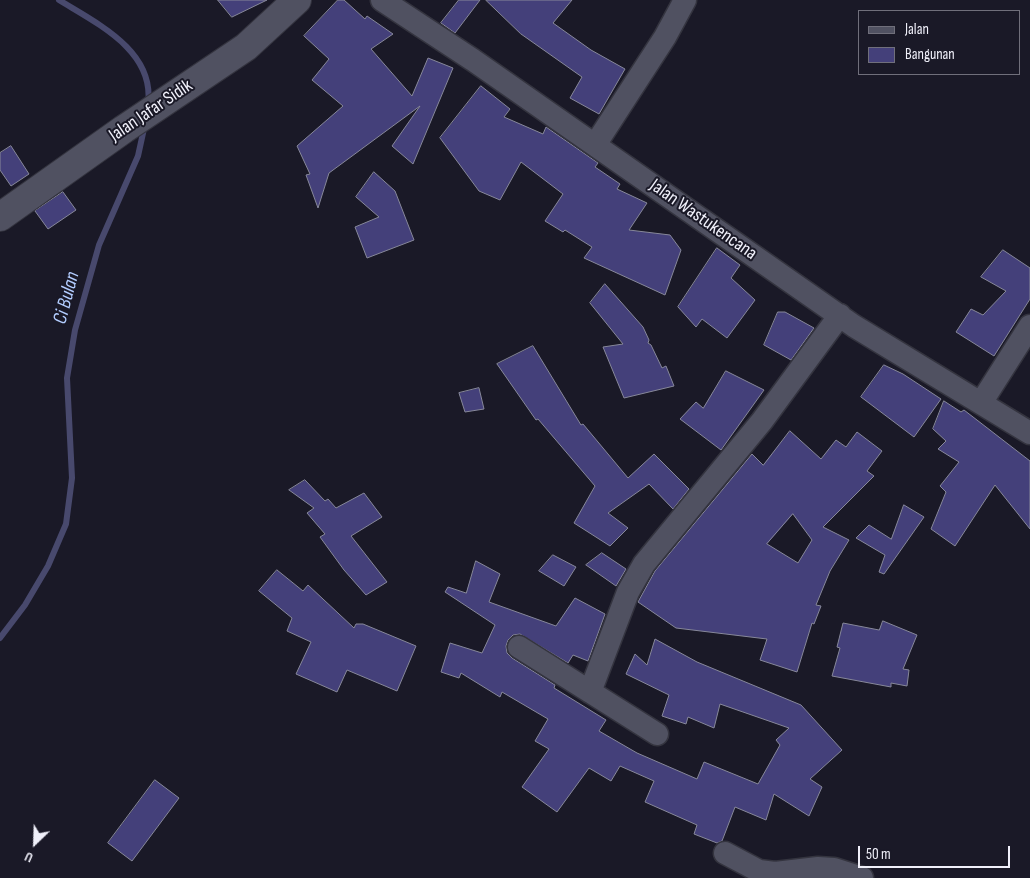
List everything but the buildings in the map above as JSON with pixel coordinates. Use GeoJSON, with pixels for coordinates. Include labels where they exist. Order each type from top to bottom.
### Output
{"type":"FeatureCollection","features":[{"type":"Feature","properties":{"kind":"street","name":"Jalan Jafar Sidik"},"geometry":{"type":"LineString","coordinates":[[0,217],[124,128],[246,47],[297,0]]}},
{"type":"Feature","properties":{"kind":"street","name":"Jalan Wastukencana"},"geometry":{"type":"LineString","coordinates":[[382,0],[840,316],[1030,433]]}},
{"type":"Feature","properties":{"kind":"street"},"geometry":{"type":"LineString","coordinates":[[595,146],[665,37],[686,0]]}},
{"type":"Feature","properties":{"kind":"street"},"geometry":{"type":"LineString","coordinates":[[590,692],[628,592],[644,564],[762,421],[840,316]]}},
{"type":"Feature","properties":{"kind":"street"},"geometry":{"type":"LineString","coordinates":[[981,403],[1030,326]]}},
{"type":"Feature","properties":{"kind":"street"},"geometry":{"type":"LineString","coordinates":[[519,647],[657,734]]}},
{"type":"Feature","properties":{"kind":"street"},"geometry":{"type":"LineString","coordinates":[[725,853],[758,871],[775,873],[818,868],[834,869],[862,878]]}},
{"type":"Feature","properties":{"kind":"waterway","name":"Ci Bulan"},"geometry":{"type":"LineString","coordinates":[[59,0],[106,29],[133,54],[143,69],[148,85],[148,104]]}},
{"type":"Feature","properties":{"kind":"waterway","name":"Ci Bulan"},"geometry":{"type":"LineString","coordinates":[[0,638],[25,605],[48,566],[66,524],[72,478],[67,378],[75,330],[99,245],[138,156],[145,124]]}}]}
